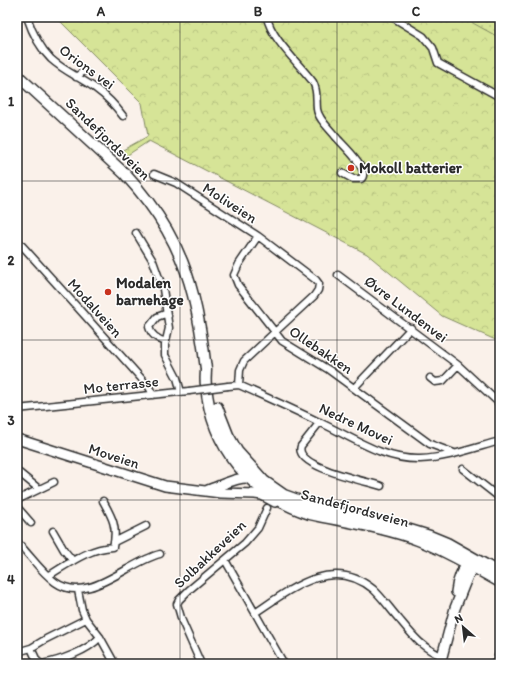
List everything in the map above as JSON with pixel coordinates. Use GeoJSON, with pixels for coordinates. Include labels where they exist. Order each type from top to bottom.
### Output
{"type":"FeatureCollection","features":[{"type":"Feature","properties":{"kind":"main road","name":"Sandefjordsveien"},"geometry":{"type":"LineString","coordinates":[[17,75],[125,174],[156,210],[170,234],[186,271],[198,316],[206,371],[208,400],[216,426],[229,455],[247,477],[265,492],[299,510],[314,515],[392,532],[438,548],[500,573]]}},
{"type":"Feature","properties":{"kind":"main road","name":"Sandefjordsveien"},"geometry":{"type":"LineString","coordinates":[[206,371],[219,414],[232,443],[246,462],[264,481],[284,495],[295,500],[320,508],[413,530],[447,543],[500,582]]}},
{"type":"Feature","properties":{"kind":"street","name":"Orions vei"},"geometry":{"type":"LineString","coordinates":[[27,17],[42,49],[52,60],[76,77],[94,87],[114,104],[123,116]]}},
{"type":"Feature","properties":{"kind":"street"},"geometry":{"type":"LineString","coordinates":[[267,17],[272,32],[313,82],[316,88],[317,109],[320,118],[354,157],[364,174],[361,179],[357,180],[342,173]]}},
{"type":"Feature","properties":{"kind":"street"},"geometry":{"type":"LineString","coordinates":[[392,17],[423,36],[433,48],[438,63],[500,97]]}},
{"type":"Feature","properties":{"kind":"street"},"geometry":{"type":"LineString","coordinates":[[76,77],[84,71]]}},
{"type":"Feature","properties":{"kind":"street","name":"Moliveien"},"geometry":{"type":"LineString","coordinates":[[154,174],[176,183],[258,236],[238,264],[234,275],[238,285],[275,332]]}},
{"type":"Feature","properties":{"kind":"street"},"geometry":{"type":"LineString","coordinates":[[136,233],[158,271],[163,288],[169,328],[165,355],[177,378],[181,392]]}},
{"type":"Feature","properties":{"kind":"street","name":"Ollebakken"},"geometry":{"type":"LineString","coordinates":[[258,236],[316,280],[319,284],[318,290],[314,296],[275,332],[282,340],[329,370],[430,444],[454,454]]}},
{"type":"Feature","properties":{"kind":"street","name":"Modalveien"},"geometry":{"type":"LineString","coordinates":[[17,240],[149,387],[152,395]]}},
{"type":"Feature","properties":{"kind":"street","name":"Øvre Lundenvei"},"geometry":{"type":"LineString","coordinates":[[338,276],[411,328],[458,365],[500,404]]}},
{"type":"Feature","properties":{"kind":"street"},"geometry":{"type":"LineString","coordinates":[[166,342],[158,339],[151,332],[149,327],[157,317],[164,314],[168,316]]}},
{"type":"Feature","properties":{"kind":"street"},"geometry":{"type":"LineString","coordinates":[[354,388],[411,328]]}},
{"type":"Feature","properties":{"kind":"street"},"geometry":{"type":"LineString","coordinates":[[239,385],[240,370],[244,361],[275,332]]}},
{"type":"Feature","properties":{"kind":"street"},"geometry":{"type":"LineString","coordinates":[[430,378],[436,382],[443,381],[458,365]]}},
{"type":"Feature","properties":{"kind":"street","name":"Nedre Movei"},"geometry":{"type":"LineString","coordinates":[[228,386],[239,385],[320,422],[384,454],[404,458],[421,459],[454,454],[500,441]]}},
{"type":"Feature","properties":{"kind":"street","name":"Mo terrasse"},"geometry":{"type":"LineString","coordinates":[[17,409],[228,386]]}},
{"type":"Feature","properties":{"kind":"street"},"geometry":{"type":"LineString","coordinates":[[320,422],[301,446],[301,454],[313,463],[343,476],[364,480],[380,486]]}},
{"type":"Feature","properties":{"kind":"street","name":"Moveien"},"geometry":{"type":"LineString","coordinates":[[17,439],[165,486],[205,491],[262,495],[291,509],[299,510]]}},
{"type":"Feature","properties":{"kind":"street"},"geometry":{"type":"LineString","coordinates":[[463,469],[500,498]]}},
{"type":"Feature","properties":{"kind":"street"},"geometry":{"type":"LineString","coordinates":[[17,471],[39,489]]}},
{"type":"Feature","properties":{"kind":"street"},"geometry":{"type":"LineString","coordinates":[[247,477],[264,481]]}},
{"type":"Feature","properties":{"kind":"street","name":"Moveien"},"geometry":{"type":"LineString","coordinates":[[205,491],[247,477]]}},
{"type":"Feature","properties":{"kind":"street"},"geometry":{"type":"LineString","coordinates":[[17,500],[54,482]]}},
{"type":"Feature","properties":{"kind":"street"},"geometry":{"type":"LineString","coordinates":[[48,576],[73,561],[101,548],[113,546],[115,537],[114,522],[103,500]]}},
{"type":"Feature","properties":{"kind":"street"},"geometry":{"type":"LineString","coordinates":[[17,508],[30,523]]}},
{"type":"Feature","properties":{"kind":"street","name":"Solbakkeveien"},"geometry":{"type":"LineString","coordinates":[[201,664],[177,609],[177,604],[188,590],[245,544],[258,528],[267,508]]}},
{"type":"Feature","properties":{"kind":"street"},"geometry":{"type":"LineString","coordinates":[[114,542],[146,526]]}},
{"type":"Feature","properties":{"kind":"street"},"geometry":{"type":"LineString","coordinates":[[53,531],[64,550],[73,561]]}},
{"type":"Feature","properties":{"kind":"street"},"geometry":{"type":"LineString","coordinates":[[17,542],[56,583],[78,590],[96,586],[140,561],[160,554]]}},
{"type":"Feature","properties":{"kind":"street"},"geometry":{"type":"LineString","coordinates":[[225,560],[284,664]]}},
{"type":"Feature","properties":{"kind":"street"},"geometry":{"type":"LineString","coordinates":[[255,613],[297,585],[310,579],[321,576],[351,578],[358,580],[373,589],[418,642],[441,660],[455,608],[471,562]]}},
{"type":"Feature","properties":{"kind":"street"},"geometry":{"type":"LineString","coordinates":[[78,590],[82,610],[86,619],[100,637],[115,664]]}},
{"type":"Feature","properties":{"kind":"street"},"geometry":{"type":"LineString","coordinates":[[17,652],[31,648],[86,619]]}},
{"type":"Feature","properties":{"kind":"street"},"geometry":{"type":"LineString","coordinates":[[31,648],[37,661],[42,664],[67,657],[93,644],[100,637]]}},
{"type":"Feature","properties":{"kind":"green space"},"geometry":{"type":"Polygon","coordinates":[[[56,17],[500,17],[500,148],[497,153],[500,156],[500,277],[497,298],[500,298],[500,342],[442,316],[367,254],[149,141],[126,156],[121,151],[148,136],[142,103],[56,17]]]}},
{"type":"Feature","properties":{"kind":"green space"},"geometry":{"type":"Polygon","coordinates":[[[462,17],[500,17],[500,38],[462,17]]]}},
{"type":"Feature","properties":{"kind":"railway"},"geometry":{"type":"LineString","coordinates":[[490,664],[500,645]]}},
{"type":"Feature","properties":{"kind":"place","name":"Mokoll batterier"},"geometry":{"type":"Point","coordinates":[351,168]}},
{"type":"Feature","properties":{"kind":"place","name":"Modalen barnehage"},"geometry":{"type":"Point","coordinates":[108,292]}}]}
